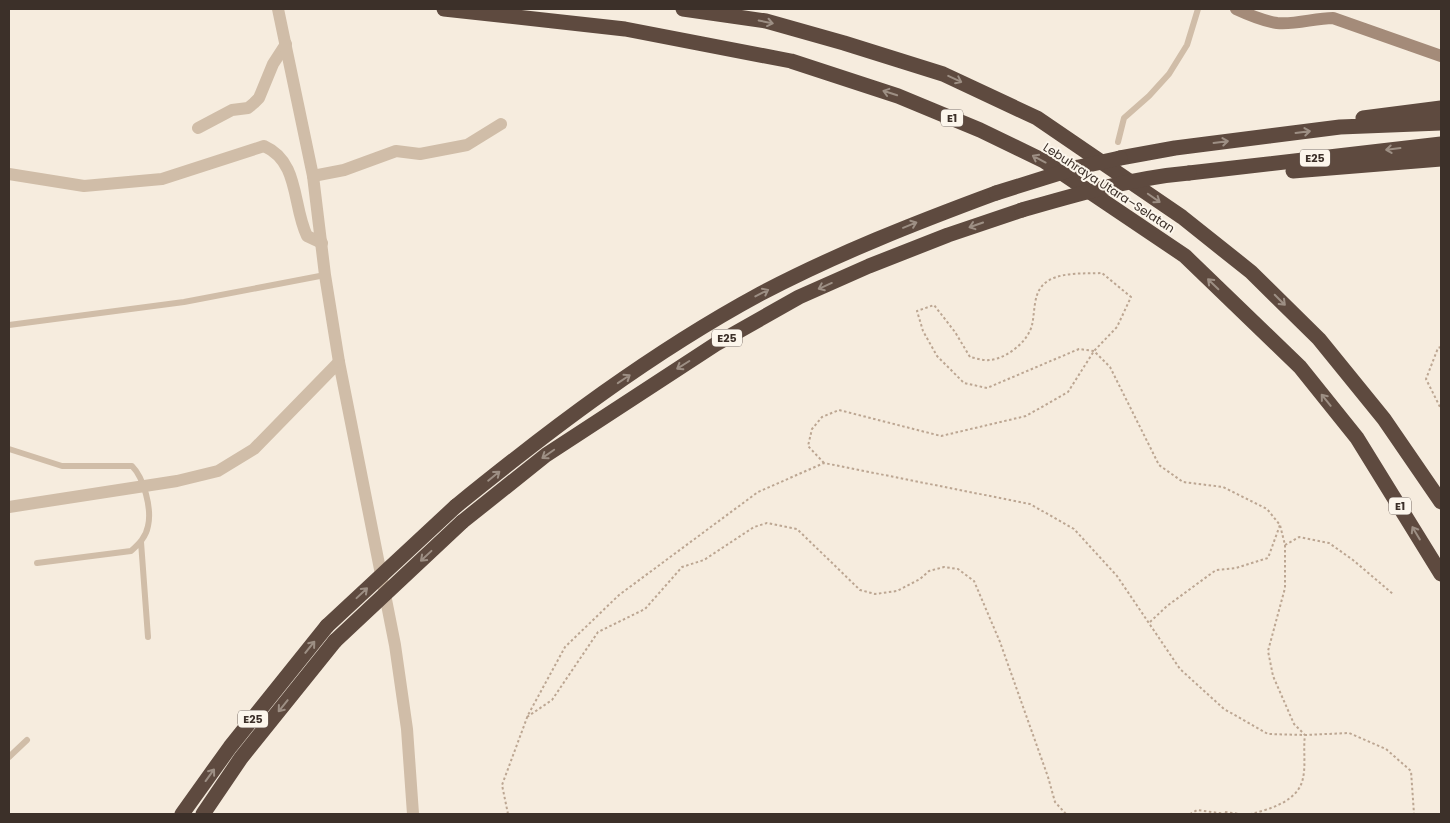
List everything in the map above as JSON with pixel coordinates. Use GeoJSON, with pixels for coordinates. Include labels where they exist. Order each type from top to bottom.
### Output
{"type":"FeatureCollection","features":[{"type":"Feature","properties":{"kind":"highway","name":"Lebuhraya Utara–Selatan"},"geometry":{"type":"LineString","coordinates":[[444,9],[625,29],[791,61],[898,96],[980,130],[1044,161],[1185,256],[1300,367],[1357,438],[1441,574]]}},
{"type":"Feature","properties":{"kind":"highway","name":"Lebuhraya Utara–Selatan"},"geometry":{"type":"LineString","coordinates":[[683,9],[766,21],[844,43],[943,74],[1037,118],[1182,218],[1251,272],[1331,354],[1384,419],[1441,502]]}},
{"type":"Feature","properties":{"kind":"highway"},"geometry":{"type":"LineString","coordinates":[[1340,127],[1366,117],[1441,108]]}},
{"type":"Feature","properties":{"kind":"highway","name":"E25"},"geometry":{"type":"LineString","coordinates":[[182,814],[230,747],[327,626],[456,506],[552,429],[696,331],[760,294],[855,248],[996,193],[1078,168],[1175,148],[1340,127],[1441,123]]}},
{"type":"Feature","properties":{"kind":"highway","name":"E25"},"geometry":{"type":"LineString","coordinates":[[204,814],[241,758],[335,640],[462,522],[546,455],[716,344],[799,297],[869,266],[948,235],[1022,210],[1106,186],[1152,176],[1441,144]]}},
{"type":"Feature","properties":{"kind":"highway"},"geometry":{"type":"LineString","coordinates":[[1189,173],[1284,171],[1441,159]]}},
{"type":"Feature","properties":{"kind":"main road"},"geometry":{"type":"LineString","coordinates":[[1236,9],[1253,17],[1279,23],[1333,18],[1441,56]]}},
{"type":"Feature","properties":{"kind":"street"},"geometry":{"type":"LineString","coordinates":[[278,9],[314,176],[325,275],[339,362],[395,645],[407,729],[413,814]]}},
{"type":"Feature","properties":{"kind":"street"},"geometry":{"type":"LineString","coordinates":[[198,128],[232,110],[248,108],[254,103],[259,98],[272,64],[286,44]]}},
{"type":"Feature","properties":{"kind":"street"},"geometry":{"type":"LineString","coordinates":[[314,176],[344,170],[396,151],[420,154],[466,145],[501,124]]}},
{"type":"Feature","properties":{"kind":"street"},"geometry":{"type":"LineString","coordinates":[[9,174],[84,186],[162,179],[264,146],[277,152],[287,166],[292,180],[301,223],[307,236],[322,243]]}},
{"type":"Feature","properties":{"kind":"street"},"geometry":{"type":"LineString","coordinates":[[9,507],[177,481],[218,471],[254,449],[339,362]]}},
{"type":"Feature","properties":{"kind":"lane"},"geometry":{"type":"LineString","coordinates":[[1118,142],[1124,118],[1149,96],[1169,74],[1187,45],[1198,9]]}},
{"type":"Feature","properties":{"kind":"lane"},"geometry":{"type":"LineString","coordinates":[[9,325],[184,302],[325,275]]}},
{"type":"Feature","properties":{"kind":"lane"},"geometry":{"type":"LineString","coordinates":[[9,449],[62,466],[132,466],[143,486],[148,506],[149,525],[142,542],[148,637]]}},
{"type":"Feature","properties":{"kind":"lane"},"geometry":{"type":"LineString","coordinates":[[37,563],[131,551],[142,542]]}},
{"type":"Feature","properties":{"kind":"lane"},"geometry":{"type":"LineString","coordinates":[[9,757],[27,740]]}},
{"type":"Feature","properties":{"kind":"path"},"geometry":{"type":"LineString","coordinates":[[824,463],[808,446],[812,429],[822,417],[840,410],[941,436],[1026,416],[1068,392],[1094,351],[1117,327],[1130,297],[1102,272],[1061,276],[1043,285],[1036,298],[1031,328],[1016,348],[1004,356],[989,360],[970,357],[934,305],[918,311],[924,331],[937,356],[964,383],[987,388],[1079,350],[1094,351],[1110,367],[1159,465],[1183,482],[1223,486],[1267,509],[1280,525],[1285,545],[1285,588],[1268,651],[1273,676],[1294,724],[1305,735],[1304,780],[1291,798],[1272,809],[1251,814]]}},
{"type":"Feature","properties":{"kind":"path"},"geometry":{"type":"LineString","coordinates":[[1441,347],[1438,348],[1426,379],[1441,409]]}},
{"type":"Feature","properties":{"kind":"path"},"geometry":{"type":"LineString","coordinates":[[508,814],[502,785],[527,717],[566,647],[619,595],[758,492],[824,463],[1030,504],[1074,529],[1117,576],[1150,622],[1180,669],[1224,709],[1268,734],[1349,734],[1386,748],[1411,771],[1414,814]]}},
{"type":"Feature","properties":{"kind":"path"},"geometry":{"type":"LineString","coordinates":[[527,717],[552,700],[598,632],[645,609],[682,567],[704,560],[754,527],[767,523],[797,528],[860,590],[875,594],[897,591],[929,572],[944,567],[958,569],[974,582],[1000,642],[1048,776],[1055,802],[1066,814]]}},
{"type":"Feature","properties":{"kind":"path"},"geometry":{"type":"LineString","coordinates":[[1150,622],[1167,606],[1216,570],[1236,568],[1268,558],[1280,525]]}},
{"type":"Feature","properties":{"kind":"path"},"geometry":{"type":"LineString","coordinates":[[1285,545],[1298,537],[1329,543],[1354,560],[1392,594]]}},
{"type":"Feature","properties":{"kind":"path"},"geometry":{"type":"LineString","coordinates":[[1190,814],[1197,810],[1240,814]]}}]}
